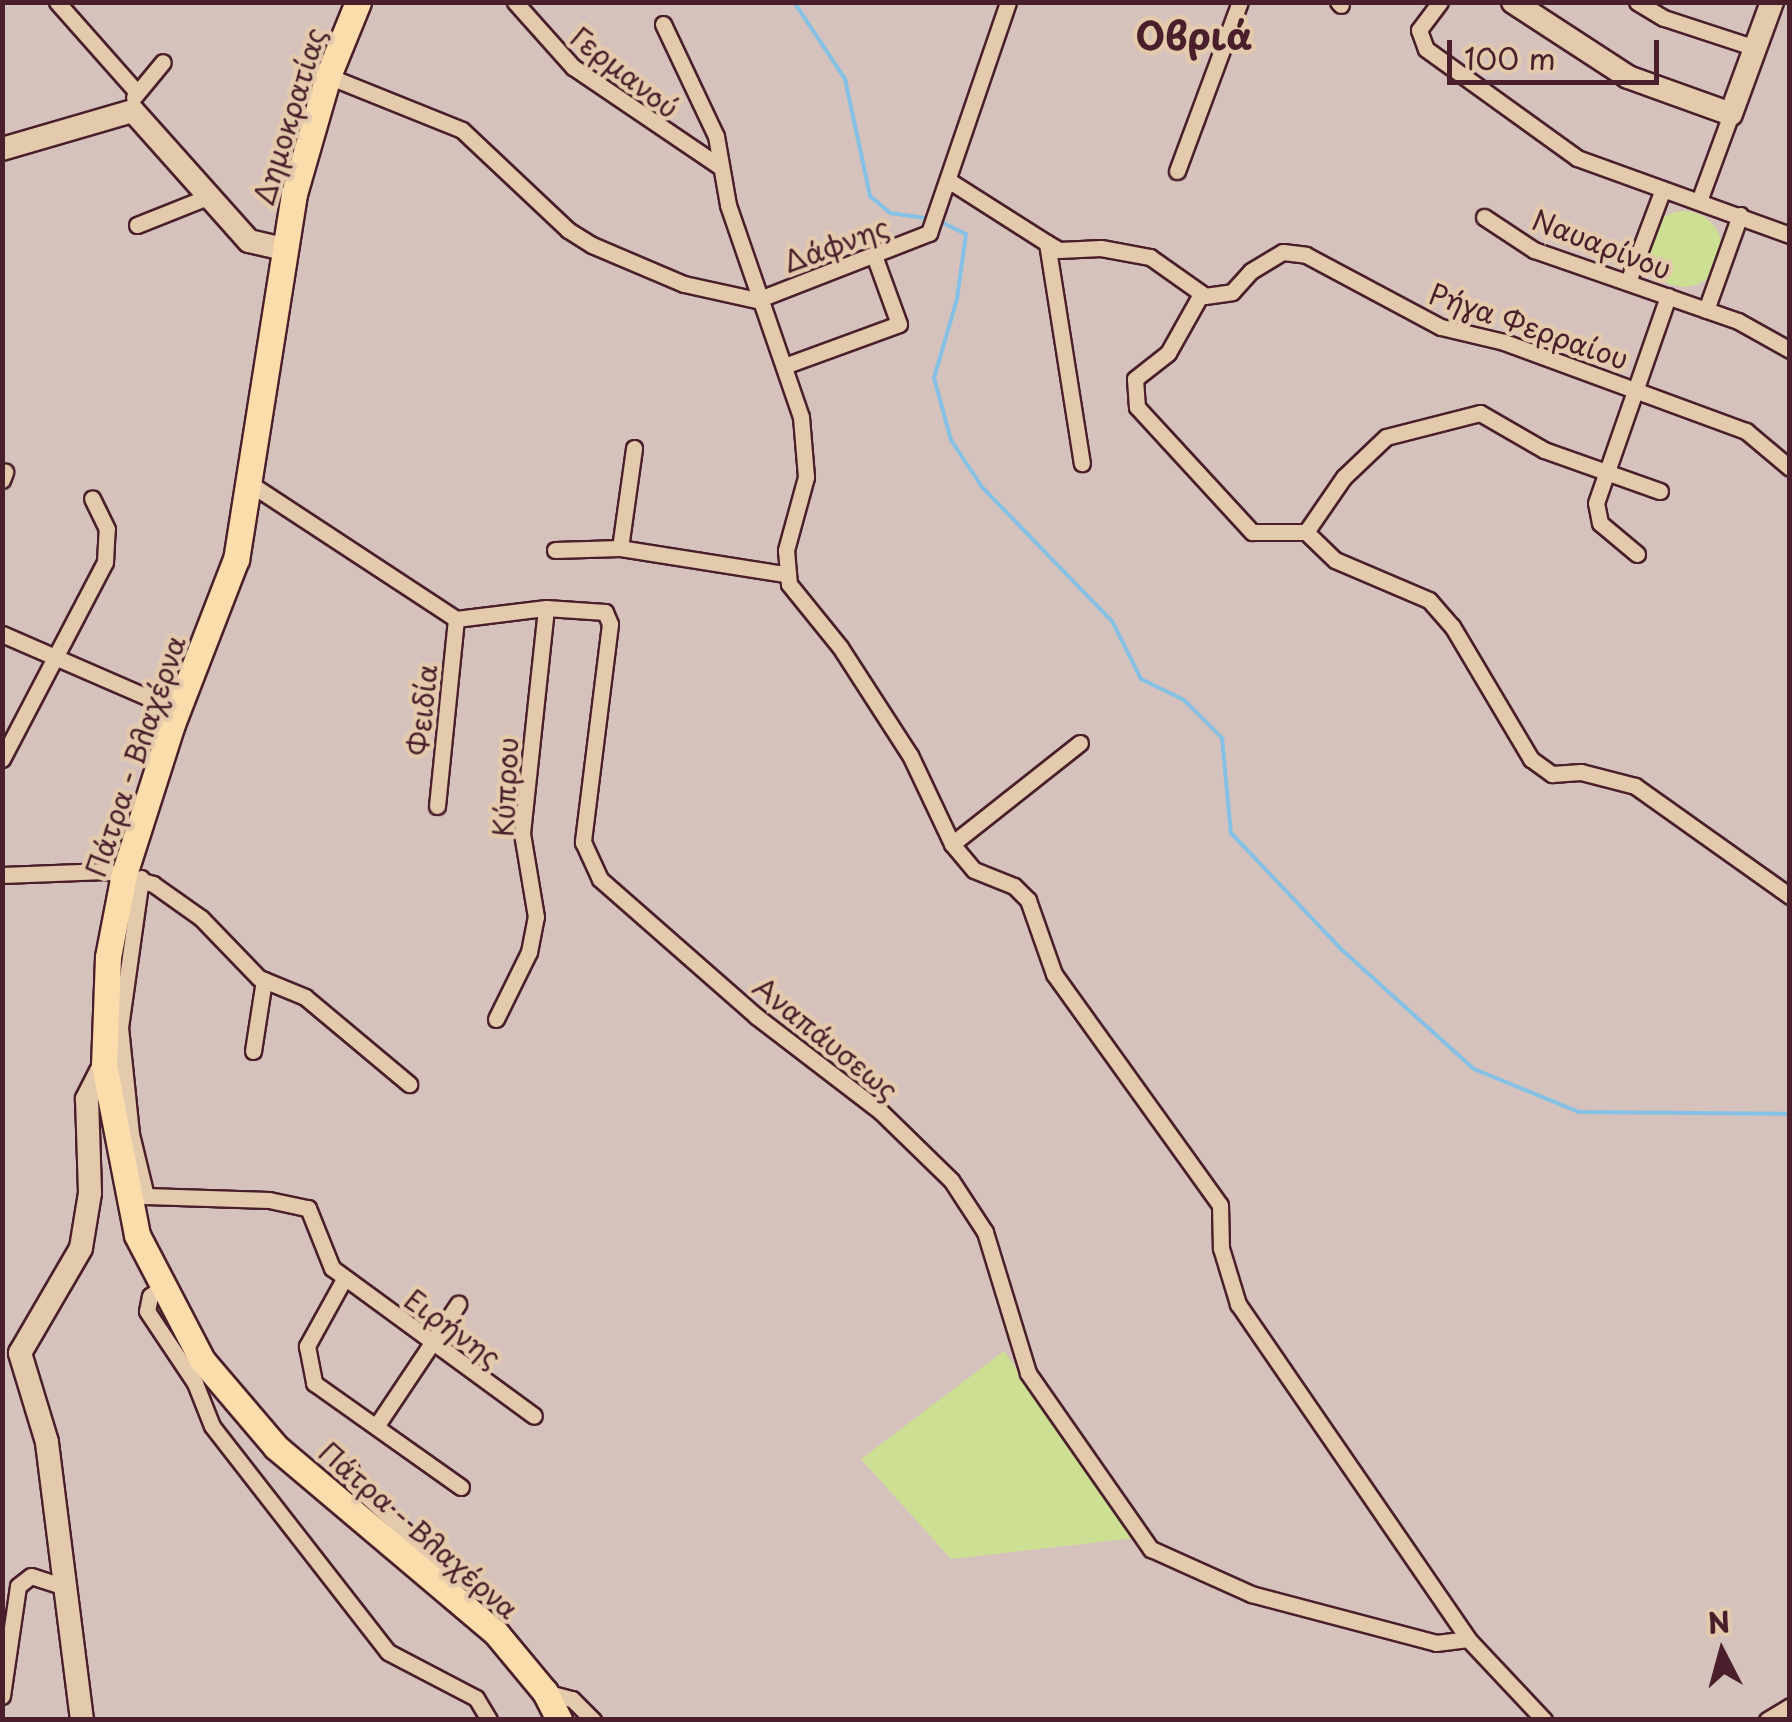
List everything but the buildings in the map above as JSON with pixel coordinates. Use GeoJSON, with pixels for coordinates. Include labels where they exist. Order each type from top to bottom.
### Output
{"type":"FeatureCollection","features":[{"type":"Feature","properties":{"kind":"main road","name":"Δημοκρατίας"},"geometry":{"type":"LineString","coordinates":[[283,249],[328,76],[358,2]]}},
{"type":"Feature","properties":{"kind":"main road","name":"Πάτρα - Βλαχέρνα"},"geometry":{"type":"LineString","coordinates":[[283,249],[236,559],[178,710],[108,957],[104,1065],[124,1188],[160,1288],[202,1360],[247,1417],[496,1633],[546,1692],[559,1720]]}},
{"type":"Feature","properties":{"kind":"street"},"geometry":{"type":"LineString","coordinates":[[57,2],[205,198],[249,241],[283,249]]}},
{"type":"Feature","properties":{"kind":"street","name":"Γερμανού"},"geometry":{"type":"LineString","coordinates":[[514,2],[573,68],[718,166]]}},
{"type":"Feature","properties":{"kind":"street","name":"Δάφνης"},"geometry":{"type":"LineString","coordinates":[[763,298],[918,240],[933,224],[1008,2]]}},
{"type":"Feature","properties":{"kind":"street"},"geometry":{"type":"LineString","coordinates":[[1176,171],[1240,2]]}},
{"type":"Feature","properties":{"kind":"street"},"geometry":{"type":"LineString","coordinates":[[1440,2],[1419,30],[1426,49],[1587,165],[1790,235]]}},
{"type":"Feature","properties":{"kind":"street"},"geometry":{"type":"LineString","coordinates":[[1514,2],[1632,80],[1731,114]]}},
{"type":"Feature","properties":{"kind":"street"},"geometry":{"type":"LineString","coordinates":[[1637,2],[1664,18],[1756,48]]}},
{"type":"Feature","properties":{"kind":"street"},"geometry":{"type":"LineString","coordinates":[[1699,201],[1772,2]]}},
{"type":"Feature","properties":{"kind":"street"},"geometry":{"type":"LineString","coordinates":[[663,24],[714,130],[718,166],[787,365],[806,477],[784,574]]}},
{"type":"Feature","properties":{"kind":"street"},"geometry":{"type":"LineString","coordinates":[[2,150],[134,100],[163,62]]}},
{"type":"Feature","properties":{"kind":"street"},"geometry":{"type":"LineString","coordinates":[[328,76],[462,130],[568,230],[592,244],[684,284],[763,298]]}},
{"type":"Feature","properties":{"kind":"street"},"geometry":{"type":"LineString","coordinates":[[948,180],[1059,250],[1101,248],[1150,257],[1200,296],[1168,352],[1135,378],[1139,414],[1252,532],[1306,532],[1335,560],[1397,582],[1440,609],[1532,760],[1552,774],[1596,774],[1635,786],[1790,896]]}},
{"type":"Feature","properties":{"kind":"street"},"geometry":{"type":"LineString","coordinates":[[1628,282],[1663,189]]}},
{"type":"Feature","properties":{"kind":"street"},"geometry":{"type":"LineString","coordinates":[[137,225],[205,198]]}},
{"type":"Feature","properties":{"kind":"street"},"geometry":{"type":"LineString","coordinates":[[1706,310],[1740,215]]}},
{"type":"Feature","properties":{"kind":"street","name":"Ναυαρίνου"},"geometry":{"type":"LineString","coordinates":[[1484,218],[1534,250],[1706,310],[1790,350]]}},
{"type":"Feature","properties":{"kind":"street"},"geometry":{"type":"LineString","coordinates":[[1046,242],[1082,463]]}},
{"type":"Feature","properties":{"kind":"street","name":"Ρήγα Φερραίου"},"geometry":{"type":"LineString","coordinates":[[1200,296],[1232,292],[1269,260],[1298,253],[1441,328],[1633,389],[1758,436],[1790,468]]}},
{"type":"Feature","properties":{"kind":"street"},"geometry":{"type":"LineString","coordinates":[[787,365],[899,324],[875,258]]}},
{"type":"Feature","properties":{"kind":"street"},"geometry":{"type":"LineString","coordinates":[[1638,554],[1598,519],[1606,472],[1668,296]]}},
{"type":"Feature","properties":{"kind":"street"},"geometry":{"type":"LineString","coordinates":[[1306,532],[1344,477],[1386,437],[1436,429],[1474,414],[1488,414],[1532,444],[1660,491]]}},
{"type":"Feature","properties":{"kind":"street"},"geometry":{"type":"LineString","coordinates":[[620,548],[634,448]]}},
{"type":"Feature","properties":{"kind":"street"},"geometry":{"type":"LineString","coordinates":[[249,483],[456,619]]}},
{"type":"Feature","properties":{"kind":"street"},"geometry":{"type":"LineString","coordinates":[[2,758],[8,733],[56,657],[104,562],[107,529],[92,498]]}},
{"type":"Feature","properties":{"kind":"street"},"geometry":{"type":"LineString","coordinates":[[554,550],[620,548],[784,574],[910,755],[952,844],[974,870],[1014,886],[1028,900],[1054,974],[1220,1205],[1221,1248],[1238,1304],[1468,1639],[1544,1720]]}},
{"type":"Feature","properties":{"kind":"street","name":"Αναπάυσεως"},"geometry":{"type":"LineString","coordinates":[[456,619],[546,608],[595,607],[610,624],[583,842],[600,879],[756,1016],[880,1110],[951,1180],[986,1232],[1028,1373],[1152,1548],[1231,1588],[1436,1643],[1468,1639]]}},
{"type":"Feature","properties":{"kind":"street","name":"Κύπρου"},"geometry":{"type":"LineString","coordinates":[[496,1019],[529,952],[536,917],[522,833],[546,608]]}},
{"type":"Feature","properties":{"kind":"street","name":"Φειδία"},"geometry":{"type":"LineString","coordinates":[[437,806],[456,619]]}},
{"type":"Feature","properties":{"kind":"street"},"geometry":{"type":"LineString","coordinates":[[2,634],[178,710]]}},
{"type":"Feature","properties":{"kind":"street"},"geometry":{"type":"LineString","coordinates":[[952,844],[1080,743]]}},
{"type":"Feature","properties":{"kind":"street"},"geometry":{"type":"LineString","coordinates":[[2,875],[132,876],[201,918],[264,980],[305,997],[409,1084]]}},
{"type":"Feature","properties":{"kind":"street"},"geometry":{"type":"LineString","coordinates":[[132,876],[120,1027],[131,1134],[146,1196],[251,1198],[308,1208],[324,1256],[344,1279],[307,1346],[307,1367],[314,1383],[377,1424],[462,1488]]}},
{"type":"Feature","properties":{"kind":"street"},"geometry":{"type":"LineString","coordinates":[[253,1050],[264,980]]}},
{"type":"Feature","properties":{"kind":"street"},"geometry":{"type":"LineString","coordinates":[[82,1720],[61,1586],[48,1442],[20,1353],[80,1248],[90,1193],[88,1098],[104,1065]]}},
{"type":"Feature","properties":{"kind":"street","name":"Ειρήνης"},"geometry":{"type":"LineString","coordinates":[[344,1279],[534,1416]]}},
{"type":"Feature","properties":{"kind":"street"},"geometry":{"type":"LineString","coordinates":[[160,1288],[150,1296],[147,1311],[203,1397],[212,1426],[388,1652],[476,1698],[489,1720]]}},
{"type":"Feature","properties":{"kind":"street"},"geometry":{"type":"LineString","coordinates":[[377,1424],[458,1304]]}},
{"type":"Feature","properties":{"kind":"street"},"geometry":{"type":"LineString","coordinates":[[350,1466],[353,1484],[439,1562],[429,1576]]}},
{"type":"Feature","properties":{"kind":"street"},"geometry":{"type":"LineString","coordinates":[[3,1690],[18,1586],[31,1576],[61,1586]]}},
{"type":"Feature","properties":{"kind":"street"},"geometry":{"type":"LineString","coordinates":[[546,1692],[572,1699],[593,1720]]}},
{"type":"Feature","properties":{"kind":"street"},"geometry":{"type":"LineString","coordinates":[[1767,1720],[1790,1706]]}},
{"type":"Feature","properties":{"kind":"green space"},"geometry":{"type":"Polygon","coordinates":[[[1684,211],[1711,222],[1722,249],[1711,276],[1684,287],[1657,276],[1646,249],[1657,222],[1684,211]]]}},
{"type":"Feature","properties":{"kind":"green space"},"geometry":{"type":"Polygon","coordinates":[[[1004,1351],[1136,1538],[951,1559],[861,1459],[1004,1351]]]}},
{"type":"Feature","properties":{"kind":"waterway"},"geometry":{"type":"LineString","coordinates":[[794,2],[845,79],[870,196],[890,213],[927,218]]}},
{"type":"Feature","properties":{"kind":"waterway"},"geometry":{"type":"LineString","coordinates":[[937,220],[966,234],[957,299],[934,378],[951,440],[982,487],[1112,621],[1141,679],[1184,700],[1222,738],[1231,833],[1341,949],[1474,1069],[1579,1112],[1790,1114]]}},
{"type":"Feature","properties":{"kind":"district","name":"Οβριά"},"geometry":{"type":"Point","coordinates":[1194,35]}}]}
